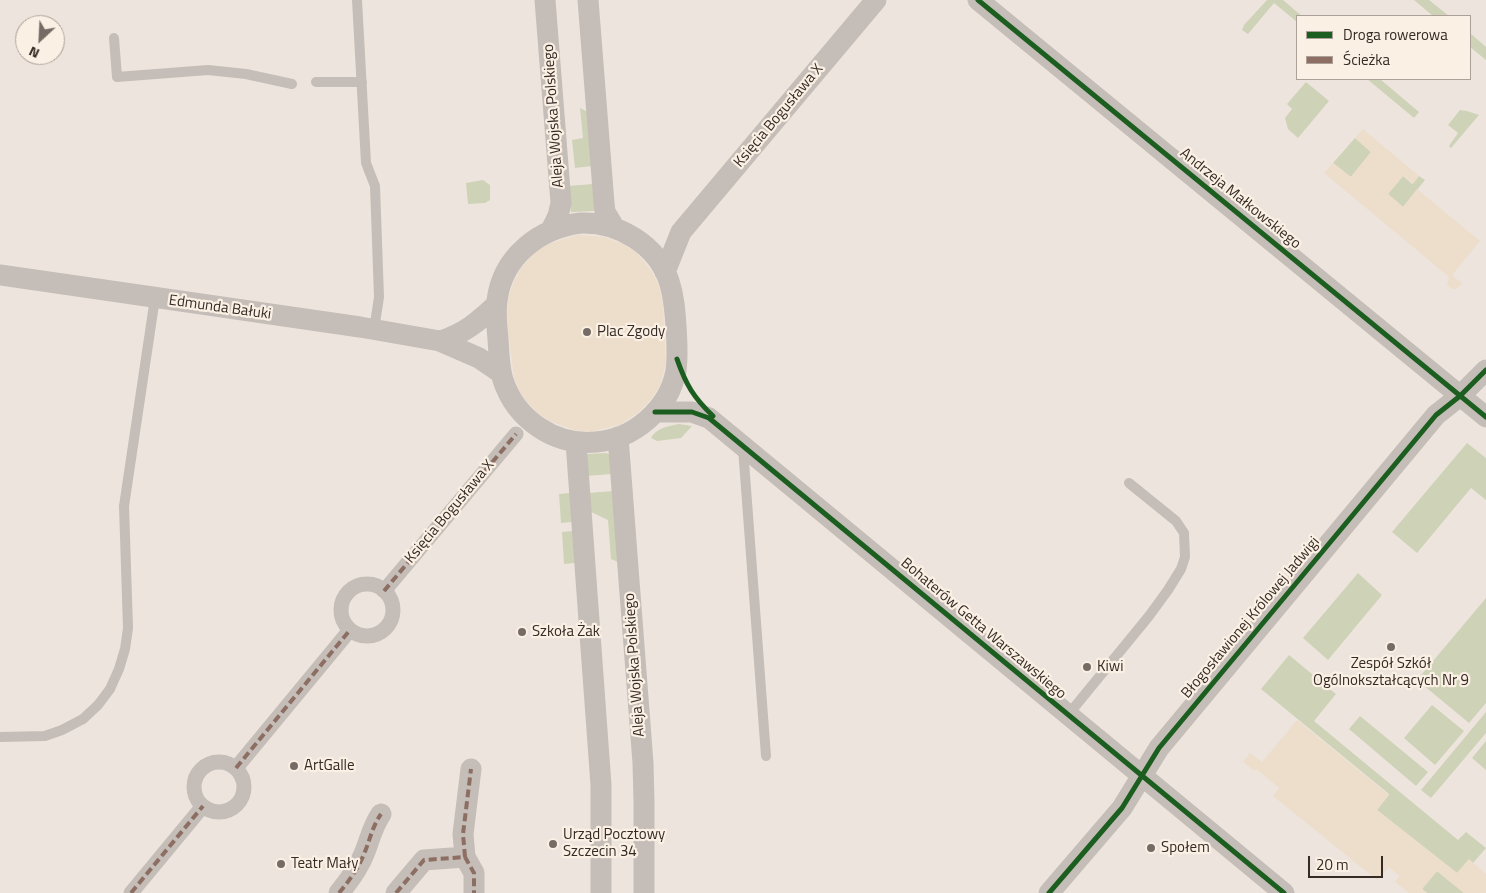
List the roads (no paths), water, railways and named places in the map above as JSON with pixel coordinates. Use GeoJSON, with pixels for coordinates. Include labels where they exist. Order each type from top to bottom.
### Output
{"type":"FeatureCollection","features":[{"type":"Feature","properties":{"kind":"street","name":"Aleja Wojska Polskiego"},"geometry":{"type":"LineString","coordinates":[[545,0],[561,203],[558,216],[551,230]]}},
{"type":"Feature","properties":{"kind":"street"},"geometry":{"type":"LineString","coordinates":[[588,0],[605,212],[614,228]]}},
{"type":"Feature","properties":{"kind":"street","name":"Księcia Bogusława X"},"geometry":{"type":"LineString","coordinates":[[665,272],[681,232],[876,0]]}},
{"type":"Feature","properties":{"kind":"street","name":"Andrzeja Małkowskiego"},"geometry":{"type":"LineString","coordinates":[[978,0],[1486,417]]}},
{"type":"Feature","properties":{"kind":"street"},"geometry":{"type":"LineString","coordinates":[[587,222],[614,228],[636,238],[653,254],[665,272],[673,295],[678,360],[671,387],[662,404],[638,427],[618,437],[597,442],[576,442],[554,436],[528,420],[513,401],[501,373],[496,305],[500,286],[511,263],[532,240],[563,226],[587,222]]}},
{"type":"Feature","properties":{"kind":"street"},"geometry":{"type":"LineString","coordinates":[[636,238],[681,232]]}},
{"type":"Feature","properties":{"kind":"street","name":"Edmunda Bałuki"},"geometry":{"type":"LineString","coordinates":[[0,275],[440,341],[479,358],[501,373]]}},
{"type":"Feature","properties":{"kind":"street"},"geometry":{"type":"LineString","coordinates":[[440,341],[454,337],[467,330],[496,305]]}},
{"type":"Feature","properties":{"kind":"street","name":"Błogosławionej Królowej Jadwigi"},"geometry":{"type":"LineString","coordinates":[[1049,893],[1122,808],[1159,748],[1417,438],[1436,416],[1460,396],[1486,370]]}},
{"type":"Feature","properties":{"kind":"street","name":"Bohaterów Getta Warszawskiego"},"geometry":{"type":"LineString","coordinates":[[655,412],[683,411],[709,418],[1284,893]]}},
{"type":"Feature","properties":{"kind":"street","name":"Księcia Bogusława X"},"geometry":{"type":"LineString","coordinates":[[384,591],[516,434]]}},
{"type":"Feature","properties":{"kind":"street","name":"Aleja Wojska Polskiego"},"geometry":{"type":"LineString","coordinates":[[618,437],[643,763],[645,812],[644,893]]}},
{"type":"Feature","properties":{"kind":"street"},"geometry":{"type":"LineString","coordinates":[[576,442],[601,785],[601,893]]}},
{"type":"Feature","properties":{"kind":"street"},"geometry":{"type":"LineString","coordinates":[[370,584],[378,586],[390,598],[393,606],[390,624],[376,635],[359,635],[350,630],[342,617],[341,609],[347,594],[361,585],[370,584]]}},
{"type":"Feature","properties":{"kind":"street"},"geometry":{"type":"LineString","coordinates":[[236,768],[350,630]]}},
{"type":"Feature","properties":{"kind":"street"},"geometry":{"type":"LineString","coordinates":[[216,761],[232,764],[242,776],[245,784],[244,792],[236,806],[222,812],[214,812],[203,806],[196,797],[194,789],[194,782],[202,768],[216,761]]}},
{"type":"Feature","properties":{"kind":"street"},"geometry":{"type":"LineString","coordinates":[[471,769],[463,834],[465,856],[474,873],[474,893]]}},
{"type":"Feature","properties":{"kind":"street"},"geometry":{"type":"LineString","coordinates":[[131,893],[203,806]]}},
{"type":"Feature","properties":{"kind":"street"},"geometry":{"type":"LineString","coordinates":[[339,893],[359,866],[372,828],[381,814]]}},
{"type":"Feature","properties":{"kind":"street"},"geometry":{"type":"LineString","coordinates":[[396,893],[424,860],[465,856]]}},
{"type":"Feature","properties":{"kind":"lane"},"geometry":{"type":"LineString","coordinates":[[357,0],[366,163],[375,186],[379,297],[374,330]]}},
{"type":"Feature","properties":{"kind":"lane"},"geometry":{"type":"LineString","coordinates":[[114,38],[117,77],[208,70],[246,74],[292,84]]}},
{"type":"Feature","properties":{"kind":"lane"},"geometry":{"type":"LineString","coordinates":[[316,82],[362,82]]}},
{"type":"Feature","properties":{"kind":"lane"},"geometry":{"type":"LineString","coordinates":[[0,737],[45,736],[83,719],[110,690],[119,669],[128,628],[124,506],[155,298]]}},
{"type":"Feature","properties":{"kind":"lane"},"geometry":{"type":"LineString","coordinates":[[743,447],[766,756]]}},
{"type":"Feature","properties":{"kind":"lane"},"geometry":{"type":"LineString","coordinates":[[1068,715],[1149,616],[1172,583],[1186,557],[1184,533],[1176,521],[1129,483]]}},
{"type":"Feature","properties":{"kind":"place","name":"Plac Zgody"},"geometry":{"type":"Point","coordinates":[587,332]}},
{"type":"Feature","properties":{"kind":"place","name":"Szkoła Żak"},"geometry":{"type":"Point","coordinates":[522,632]}},
{"type":"Feature","properties":{"kind":"place","name":"Zespół Szkół Ogólnokształcących Nr 9"},"geometry":{"type":"Point","coordinates":[1391,647]}},
{"type":"Feature","properties":{"kind":"place","name":"Kiwi"},"geometry":{"type":"Point","coordinates":[1087,667]}},
{"type":"Feature","properties":{"kind":"place","name":"ArtGalle"},"geometry":{"type":"Point","coordinates":[294,766]}},
{"type":"Feature","properties":{"kind":"place","name":"Urząd Pocztowy Szczecin 34"},"geometry":{"type":"Point","coordinates":[553,844]}},
{"type":"Feature","properties":{"kind":"place","name":"Społem"},"geometry":{"type":"Point","coordinates":[1151,848]}},
{"type":"Feature","properties":{"kind":"place","name":"Teatr Mały"},"geometry":{"type":"Point","coordinates":[281,864]}}]}
